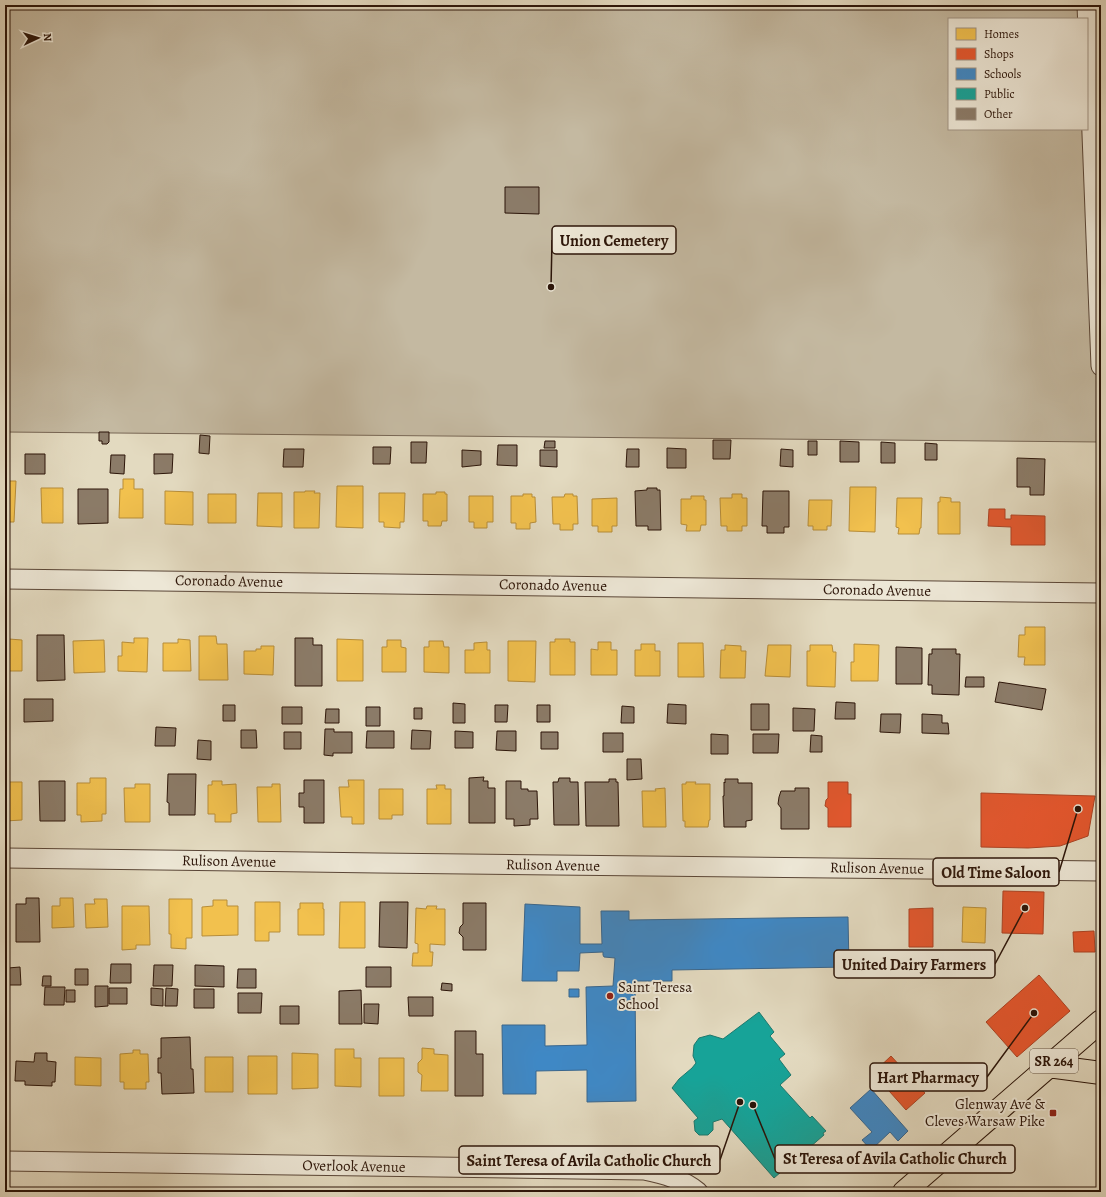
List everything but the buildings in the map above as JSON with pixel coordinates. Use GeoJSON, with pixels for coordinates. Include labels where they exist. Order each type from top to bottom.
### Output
{"type":"FeatureCollection","features":[{"type":"Feature","properties":{"kind":"main road","name":"SR 264"},"geometry":{"type":"LineString","coordinates":[[904,1192],[1048,1066],[1101,1022]]}},
{"type":"Feature","properties":{"kind":"main road"},"geometry":{"type":"LineString","coordinates":[[1048,1066],[1101,1073]]}},
{"type":"Feature","properties":{"kind":"street"},"geometry":{"type":"LineString","coordinates":[[1087,5],[1088,18]]}},
{"type":"Feature","properties":{"kind":"street"},"geometry":{"type":"LineString","coordinates":[[1088,31],[1101,366]]}},
{"type":"Feature","properties":{"kind":"street","name":"Coronado Avenue"},"geometry":{"type":"LineString","coordinates":[[5,579],[1101,593]]}},
{"type":"Feature","properties":{"kind":"street","name":"Rulison Avenue"},"geometry":{"type":"LineString","coordinates":[[5,858],[1101,871]]}},
{"type":"Feature","properties":{"kind":"street","name":"Overlook Avenue"},"geometry":{"type":"LineString","coordinates":[[5,1161],[644,1170],[665,1174],[685,1183],[698,1192]]}},
{"type":"Feature","properties":{"kind":"shaded area"},"geometry":{"type":"Polygon","coordinates":[[[5,5],[1087,5],[1088,18],[948,18],[948,130],[1088,130],[1088,31],[1101,366],[1101,442],[5,432],[5,5]]]}},
{"type":"Feature","properties":{"kind":"place","name":"Union Cemetery"},"geometry":{"type":"Point","coordinates":[551,287]}},
{"type":"Feature","properties":{"kind":"place","name":"Old Time Saloon"},"geometry":{"type":"Point","coordinates":[1078,809]}},
{"type":"Feature","properties":{"kind":"place","name":"United Dairy Farmers"},"geometry":{"type":"Point","coordinates":[1025,908]}},
{"type":"Feature","properties":{"kind":"place","name":"Saint Teresa School"},"geometry":{"type":"Point","coordinates":[610,996]}},
{"type":"Feature","properties":{"kind":"place","name":"Hart Pharmacy"},"geometry":{"type":"Point","coordinates":[1034,1013]}},
{"type":"Feature","properties":{"kind":"place","name":"Saint Teresa of Avila Catholic Church"},"geometry":{"type":"Point","coordinates":[740,1102]}},
{"type":"Feature","properties":{"kind":"place","name":"St Teresa of Avila Catholic Church"},"geometry":{"type":"Point","coordinates":[753,1105]}},
{"type":"Feature","properties":{"kind":"place","name":"Glenway Ave & Cleves Warsaw Pike"},"geometry":{"type":"Point","coordinates":[1053,1113]}}]}
